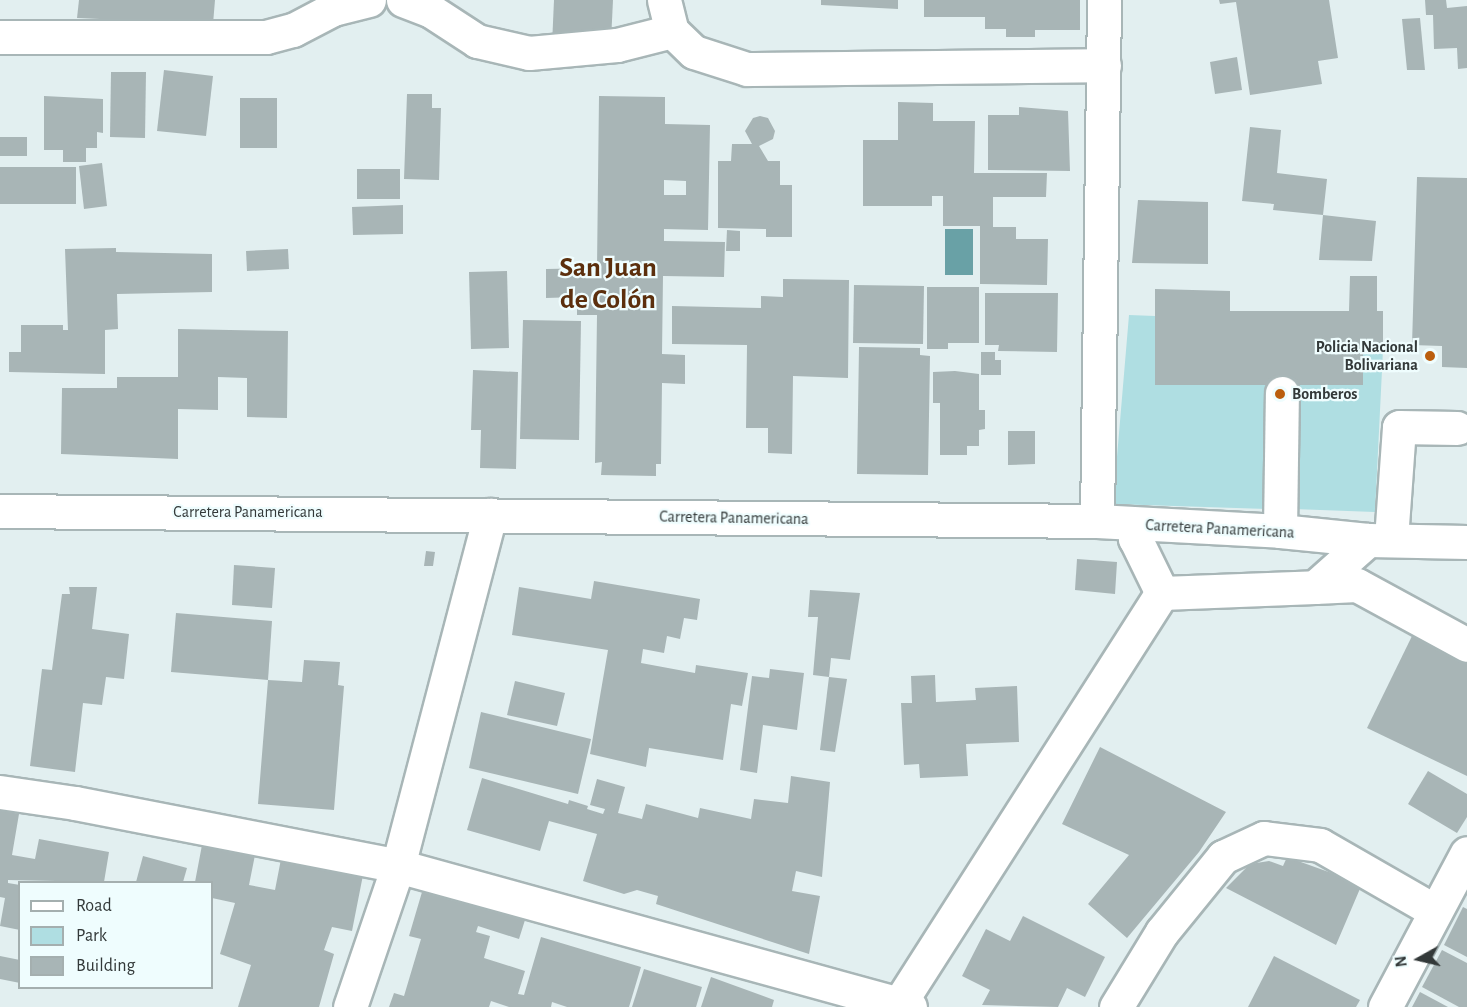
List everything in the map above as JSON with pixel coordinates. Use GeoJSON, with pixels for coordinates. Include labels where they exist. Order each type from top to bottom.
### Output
{"type":"FeatureCollection","features":[{"type":"Feature","properties":{"kind":"street"},"geometry":{"type":"LineString","coordinates":[[0,37],[266,37],[293,30],[333,9],[369,0]]}},
{"type":"Feature","properties":{"kind":"street"},"geometry":{"type":"LineString","coordinates":[[403,0],[431,11],[477,41],[529,53],[617,45],[668,15],[694,52],[747,69],[1104,65]]}},
{"type":"Feature","properties":{"kind":"street"},"geometry":{"type":"LineString","coordinates":[[1096,521],[1104,0]]}},
{"type":"Feature","properties":{"kind":"street"},"geometry":{"type":"LineString","coordinates":[[1280,531],[1282,393]]}},
{"type":"Feature","properties":{"kind":"street"},"geometry":{"type":"LineString","coordinates":[[1315,586],[1379,539],[1400,427],[1457,428]]}},
{"type":"Feature","properties":{"kind":"street","name":"Carretera Panamericana"},"geometry":{"type":"LineString","coordinates":[[0,512],[1096,521],[1379,539],[1467,542]]}},
{"type":"Feature","properties":{"kind":"street"},"geometry":{"type":"LineString","coordinates":[[350,1007],[398,866],[490,515]]}},
{"type":"Feature","properties":{"kind":"street"},"geometry":{"type":"LineString","coordinates":[[1139,524],[1135,538],[1162,592]]}},
{"type":"Feature","properties":{"kind":"street"},"geometry":{"type":"LineString","coordinates":[[1162,592],[1357,585],[1467,645]]}},
{"type":"Feature","properties":{"kind":"street"},"geometry":{"type":"LineString","coordinates":[[0,792],[75,803],[398,866],[902,1006],[1162,592]]}},
{"type":"Feature","properties":{"kind":"street"},"geometry":{"type":"LineString","coordinates":[[1116,1007],[1162,932],[1223,857],[1264,838],[1320,845],[1435,910]]}},
{"type":"Feature","properties":{"kind":"street"},"geometry":{"type":"LineString","coordinates":[[1385,1007],[1467,853]]}},
{"type":"Feature","properties":{"kind":"green space"},"geometry":{"type":"Polygon","coordinates":[[[1129,315],[1155,316],[1155,385],[1269,385],[1267,509],[1113,504],[1129,315]]]}},
{"type":"Feature","properties":{"kind":"green space"},"geometry":{"type":"Polygon","coordinates":[[[1363,350],[1383,350],[1375,512],[1293,509],[1296,385],[1363,385],[1363,350]]]}},
{"type":"Feature","properties":{"kind":"shaded area"},"geometry":{"type":"Polygon","coordinates":[[[945,229],[973,229],[973,275],[945,275],[945,229]]]}},
{"type":"Feature","properties":{"kind":"building"},"geometry":{"type":"Polygon","coordinates":[[[79,0],[215,0],[213,24],[77,18],[79,0]]]}},
{"type":"Feature","properties":{"kind":"building"},"geometry":{"type":"Polygon","coordinates":[[[554,0],[613,0],[611,41],[552,45],[554,0]]]}},
{"type":"Feature","properties":{"kind":"building"},"geometry":{"type":"Polygon","coordinates":[[[821,0],[898,0],[898,9],[821,5],[821,0]]]}},
{"type":"Feature","properties":{"kind":"building"},"geometry":{"type":"Polygon","coordinates":[[[924,0],[1080,0],[1080,30],[1035,30],[1035,37],[1006,37],[1006,29],[985,29],[985,17],[924,17],[924,0]]]}},
{"type":"Feature","properties":{"kind":"building"},"geometry":{"type":"Polygon","coordinates":[[[1219,0],[1329,0],[1338,58],[1318,61],[1322,84],[1250,95],[1236,2],[1220,4],[1219,0]]]}},
{"type":"Feature","properties":{"kind":"building"},"geometry":{"type":"Polygon","coordinates":[[[1425,0],[1446,0],[1447,8],[1467,6],[1467,68],[1458,69],[1457,48],[1434,49],[1433,15],[1426,15],[1425,0]]]}},
{"type":"Feature","properties":{"kind":"building"},"geometry":{"type":"Polygon","coordinates":[[[1420,18],[1425,70],[1407,70],[1402,19],[1420,18]]]}},
{"type":"Feature","properties":{"kind":"building"},"geometry":{"type":"Polygon","coordinates":[[[1237,57],[1242,90],[1215,94],[1210,62],[1237,57]]]}},
{"type":"Feature","properties":{"kind":"building"},"geometry":{"type":"Polygon","coordinates":[[[164,70],[213,76],[206,136],[157,131],[164,70]]]}},
{"type":"Feature","properties":{"kind":"building"},"geometry":{"type":"Polygon","coordinates":[[[111,72],[146,72],[145,138],[110,137],[111,72]]]}},
{"type":"Feature","properties":{"kind":"building"},"geometry":{"type":"Polygon","coordinates":[[[407,94],[432,94],[432,108],[441,108],[439,180],[404,179],[407,94]]]}},
{"type":"Feature","properties":{"kind":"building"},"geometry":{"type":"Polygon","coordinates":[[[44,96],[103,99],[103,133],[97,132],[97,148],[86,148],[86,162],[63,162],[63,150],[44,150],[44,96]]]}},
{"type":"Feature","properties":{"kind":"building"},"geometry":{"type":"Polygon","coordinates":[[[599,96],[665,97],[665,124],[710,125],[708,230],[664,229],[664,241],[725,242],[724,277],[663,276],[662,354],[685,355],[685,384],[662,383],[661,464],[656,464],[656,476],[601,475],[602,462],[595,463],[597,315],[577,315],[577,297],[546,298],[546,269],[597,268],[599,96]],[[664,180],[664,195],[686,195],[686,181],[664,180]]]}},
{"type":"Feature","properties":{"kind":"building"},"geometry":{"type":"Polygon","coordinates":[[[240,98],[277,98],[277,148],[240,148],[240,98]]]}},
{"type":"Feature","properties":{"kind":"building"},"geometry":{"type":"Polygon","coordinates":[[[898,102],[933,103],[933,121],[975,121],[974,173],[1047,173],[1046,197],[993,197],[993,227],[1016,227],[1016,239],[1048,239],[1047,285],[980,284],[980,226],[943,226],[943,196],[932,196],[932,206],[863,206],[863,140],[898,140],[898,102]]]}},
{"type":"Feature","properties":{"kind":"building"},"geometry":{"type":"Polygon","coordinates":[[[1019,107],[1068,111],[1070,171],[988,170],[988,115],[1019,115],[1019,107]]]}},
{"type":"Feature","properties":{"kind":"building"},"geometry":{"type":"Polygon","coordinates":[[[760,116],[768,118],[775,131],[773,139],[759,146],[768,161],[780,161],[780,185],[792,185],[792,237],[766,237],[766,229],[718,228],[718,161],[731,161],[732,144],[752,144],[745,131],[753,118],[760,116]]]}},
{"type":"Feature","properties":{"kind":"building"},"geometry":{"type":"Polygon","coordinates":[[[1250,127],[1281,130],[1277,173],[1327,179],[1323,215],[1273,210],[1274,204],[1242,201],[1250,127]]]}},
{"type":"Feature","properties":{"kind":"building"},"geometry":{"type":"Polygon","coordinates":[[[0,137],[27,137],[27,156],[0,156],[0,137]]]}},
{"type":"Feature","properties":{"kind":"building"},"geometry":{"type":"Polygon","coordinates":[[[102,163],[107,206],[84,209],[79,166],[102,163]]]}},
{"type":"Feature","properties":{"kind":"building"},"geometry":{"type":"Polygon","coordinates":[[[0,167],[76,167],[76,204],[0,204],[0,167]]]}},
{"type":"Feature","properties":{"kind":"building"},"geometry":{"type":"Polygon","coordinates":[[[357,169],[400,169],[400,199],[357,199],[357,169]]]}},
{"type":"Feature","properties":{"kind":"building"},"geometry":{"type":"Polygon","coordinates":[[[1417,177],[1467,178],[1467,368],[1442,367],[1442,346],[1412,345],[1417,177]]]}},
{"type":"Feature","properties":{"kind":"building"},"geometry":{"type":"Polygon","coordinates":[[[1138,200],[1208,202],[1208,264],[1132,263],[1138,200]]]}},
{"type":"Feature","properties":{"kind":"building"},"geometry":{"type":"Polygon","coordinates":[[[403,205],[403,234],[353,235],[352,207],[403,205]]]}},
{"type":"Feature","properties":{"kind":"building"},"geometry":{"type":"Polygon","coordinates":[[[1323,215],[1376,221],[1372,261],[1319,260],[1323,215]]]}},
{"type":"Feature","properties":{"kind":"building"},"geometry":{"type":"Polygon","coordinates":[[[727,230],[740,231],[740,251],[726,251],[727,230]]]}},
{"type":"Feature","properties":{"kind":"building"},"geometry":{"type":"Polygon","coordinates":[[[116,248],[116,252],[212,254],[212,292],[117,294],[118,329],[105,330],[105,374],[9,372],[9,352],[21,352],[21,325],[63,325],[63,330],[68,330],[65,249],[116,248]]]}},
{"type":"Feature","properties":{"kind":"building"},"geometry":{"type":"Polygon","coordinates":[[[288,249],[289,269],[247,271],[246,251],[288,249]]]}},
{"type":"Feature","properties":{"kind":"building"},"geometry":{"type":"Polygon","coordinates":[[[507,271],[509,348],[471,349],[469,272],[507,271]]]}},
{"type":"Feature","properties":{"kind":"building"},"geometry":{"type":"Polygon","coordinates":[[[1350,276],[1377,276],[1377,311],[1383,311],[1383,350],[1363,350],[1363,385],[1155,385],[1155,289],[1230,291],[1230,311],[1349,311],[1350,276]]]}},
{"type":"Feature","properties":{"kind":"building"},"geometry":{"type":"Polygon","coordinates":[[[783,279],[849,280],[848,378],[793,376],[792,454],[768,453],[768,428],[746,428],[747,345],[672,344],[672,306],[761,308],[761,296],[783,297],[783,279]]]}},
{"type":"Feature","properties":{"kind":"building"},"geometry":{"type":"Polygon","coordinates":[[[854,285],[924,286],[923,344],[853,343],[854,285]]]}},
{"type":"Feature","properties":{"kind":"building"},"geometry":{"type":"Polygon","coordinates":[[[927,287],[979,287],[979,343],[948,343],[948,349],[927,349],[927,287]]]}},
{"type":"Feature","properties":{"kind":"building"},"geometry":{"type":"Polygon","coordinates":[[[985,293],[1058,293],[1057,352],[998,351],[999,345],[985,345],[985,293]]]}},
{"type":"Feature","properties":{"kind":"building"},"geometry":{"type":"Polygon","coordinates":[[[523,320],[581,321],[579,440],[520,439],[523,320]]]}},
{"type":"Feature","properties":{"kind":"building"},"geometry":{"type":"Polygon","coordinates":[[[178,329],[288,331],[287,418],[247,417],[247,378],[218,377],[218,410],[178,409],[178,459],[61,454],[62,388],[117,388],[117,377],[178,377],[178,329]]]}},
{"type":"Feature","properties":{"kind":"building"},"geometry":{"type":"Polygon","coordinates":[[[859,347],[920,348],[920,355],[930,356],[928,475],[857,474],[859,347]]]}},
{"type":"Feature","properties":{"kind":"building"},"geometry":{"type":"Polygon","coordinates":[[[981,352],[995,352],[995,360],[1001,360],[1001,375],[981,375],[981,352]]]}},
{"type":"Feature","properties":{"kind":"building"},"geometry":{"type":"Polygon","coordinates":[[[473,370],[518,372],[516,469],[480,468],[481,430],[471,430],[473,370]]]}},
{"type":"Feature","properties":{"kind":"building"},"geometry":{"type":"Polygon","coordinates":[[[955,371],[979,374],[979,410],[985,410],[985,429],[979,430],[979,446],[967,446],[967,455],[940,455],[940,403],[933,403],[933,372],[955,371]]]}},
{"type":"Feature","properties":{"kind":"building"},"geometry":{"type":"Polygon","coordinates":[[[1008,431],[1035,431],[1035,464],[1008,465],[1008,431]]]}},
{"type":"Feature","properties":{"kind":"building"},"geometry":{"type":"Polygon","coordinates":[[[426,551],[435,552],[433,566],[424,566],[426,551]]]}},
{"type":"Feature","properties":{"kind":"building"},"geometry":{"type":"Polygon","coordinates":[[[1077,559],[1117,562],[1115,594],[1075,590],[1077,559]]]}},
{"type":"Feature","properties":{"kind":"building"},"geometry":{"type":"Polygon","coordinates":[[[234,565],[275,568],[272,608],[232,605],[234,565]]]}},
{"type":"Feature","properties":{"kind":"building"},"geometry":{"type":"Polygon","coordinates":[[[594,581],[700,599],[697,620],[684,618],[680,639],[667,636],[664,653],[643,649],[641,663],[695,673],[696,665],[748,673],[742,706],[731,704],[723,760],[649,748],[646,767],[590,754],[608,650],[512,635],[519,587],[591,599],[594,581]]]}},
{"type":"Feature","properties":{"kind":"building"},"geometry":{"type":"Polygon","coordinates":[[[69,587],[97,587],[92,629],[129,634],[124,679],[106,677],[102,705],[83,703],[75,772],[30,766],[42,669],[52,670],[62,594],[70,594],[69,587]]]}},
{"type":"Feature","properties":{"kind":"building"},"geometry":{"type":"Polygon","coordinates":[[[810,590],[860,593],[850,660],[831,658],[829,677],[813,675],[818,617],[808,617],[810,590]]]}},
{"type":"Feature","properties":{"kind":"building"},"geometry":{"type":"Polygon","coordinates":[[[176,613],[272,621],[268,680],[171,672],[176,613]]]}},
{"type":"Feature","properties":{"kind":"building"},"geometry":{"type":"Polygon","coordinates":[[[1412,636],[1467,663],[1467,776],[1367,728],[1412,636]]]}},
{"type":"Feature","properties":{"kind":"building"},"geometry":{"type":"Polygon","coordinates":[[[304,660],[340,662],[338,685],[344,686],[334,810],[258,804],[268,680],[302,682],[304,660]]]}},
{"type":"Feature","properties":{"kind":"building"},"geometry":{"type":"Polygon","coordinates":[[[770,669],[804,673],[797,730],[763,725],[757,773],[740,770],[752,676],[769,678],[770,669]]]}},
{"type":"Feature","properties":{"kind":"building"},"geometry":{"type":"Polygon","coordinates":[[[935,675],[936,702],[976,700],[975,688],[1017,686],[1019,742],[966,744],[968,776],[920,778],[919,764],[904,765],[901,703],[912,703],[911,676],[935,675]]]}},
{"type":"Feature","properties":{"kind":"building"},"geometry":{"type":"Polygon","coordinates":[[[829,677],[847,679],[835,752],[820,750],[829,677]]]}},
{"type":"Feature","properties":{"kind":"building"},"geometry":{"type":"Polygon","coordinates":[[[515,681],[565,693],[557,726],[507,715],[515,681]]]}},
{"type":"Feature","properties":{"kind":"building"},"geometry":{"type":"Polygon","coordinates":[[[481,712],[591,739],[578,794],[469,768],[481,712]]]}},
{"type":"Feature","properties":{"kind":"building"},"geometry":{"type":"Polygon","coordinates":[[[1100,747],[1226,812],[1199,852],[1127,938],[1088,904],[1129,855],[1062,824],[1100,747]]]}},
{"type":"Feature","properties":{"kind":"building"},"geometry":{"type":"Polygon","coordinates":[[[1428,771],[1467,794],[1467,817],[1457,833],[1408,804],[1428,771]]]}},
{"type":"Feature","properties":{"kind":"building"},"geometry":{"type":"Polygon","coordinates":[[[791,776],[830,782],[822,877],[796,871],[792,891],[820,896],[809,954],[656,904],[658,896],[637,890],[624,894],[583,881],[597,834],[549,821],[540,851],[467,830],[482,778],[568,804],[569,800],[603,814],[605,809],[590,805],[597,779],[625,787],[618,813],[642,819],[646,804],[698,818],[700,808],[751,819],[754,799],[788,803],[791,776]]]}},
{"type":"Feature","properties":{"kind":"building"},"geometry":{"type":"Polygon","coordinates":[[[0,810],[19,814],[12,855],[35,859],[39,839],[109,852],[104,881],[8,880],[8,883],[18,885],[18,930],[0,926],[5,898],[0,897],[0,810]]]}},
{"type":"Feature","properties":{"kind":"building"},"geometry":{"type":"Polygon","coordinates":[[[202,845],[255,855],[249,885],[275,890],[281,859],[363,875],[352,931],[332,927],[324,950],[334,954],[319,1007],[238,1007],[251,965],[220,954],[235,903],[213,898],[213,881],[195,881],[202,845]]]}},
{"type":"Feature","properties":{"kind":"building"},"geometry":{"type":"Polygon","coordinates":[[[143,856],[187,868],[183,881],[136,881],[143,856]]]}},
{"type":"Feature","properties":{"kind":"building"},"geometry":{"type":"Polygon","coordinates":[[[1287,857],[1362,884],[1336,945],[1226,888],[1250,864],[1269,861],[1283,866],[1287,857]]]}},
{"type":"Feature","properties":{"kind":"building"},"geometry":{"type":"Polygon","coordinates":[[[422,892],[525,920],[519,939],[478,926],[476,932],[490,936],[484,958],[525,971],[518,994],[524,995],[541,937],[641,967],[629,1007],[567,1007],[552,1002],[551,1007],[509,1007],[491,1001],[489,1007],[389,1007],[394,993],[404,996],[421,939],[409,936],[422,892]]]}},
{"type":"Feature","properties":{"kind":"building"},"geometry":{"type":"Polygon","coordinates":[[[1463,907],[1467,909],[1467,957],[1444,945],[1463,907]]]}},
{"type":"Feature","properties":{"kind":"building"},"geometry":{"type":"Polygon","coordinates":[[[1023,916],[1105,957],[1085,997],[1067,988],[1058,1007],[982,1005],[990,990],[962,976],[986,929],[1010,941],[1023,916]]]}},
{"type":"Feature","properties":{"kind":"building"},"geometry":{"type":"Polygon","coordinates":[[[1442,950],[1467,963],[1467,1007],[1459,1007],[1422,987],[1442,950]]]}},
{"type":"Feature","properties":{"kind":"building"},"geometry":{"type":"Polygon","coordinates":[[[0,956],[18,960],[18,983],[0,979],[0,956]]]}},
{"type":"Feature","properties":{"kind":"building"},"geometry":{"type":"Polygon","coordinates":[[[1274,956],[1360,1000],[1356,1007],[1248,1007],[1274,956]]]}},
{"type":"Feature","properties":{"kind":"building"},"geometry":{"type":"Polygon","coordinates":[[[644,969],[702,987],[696,1007],[632,1007],[644,969]]]}},
{"type":"Feature","properties":{"kind":"building"},"geometry":{"type":"Polygon","coordinates":[[[711,977],[774,1000],[772,1007],[701,1007],[711,977]]]}},
{"type":"Feature","properties":{"kind":"building"},"geometry":{"type":"Polygon","coordinates":[[[1420,992],[1448,1007],[1412,1007],[1420,992]]]}},
{"type":"Feature","properties":{"kind":"place","name":"Policia Nacional Bolivariana"},"geometry":{"type":"Point","coordinates":[1430,356]}},
{"type":"Feature","properties":{"kind":"place","name":"Bomberos"},"geometry":{"type":"Point","coordinates":[1280,394]}},
{"type":"Feature","properties":{"kind":"district","name":"San Juan de Colón"},"geometry":{"type":"Point","coordinates":[608,284]}}]}
